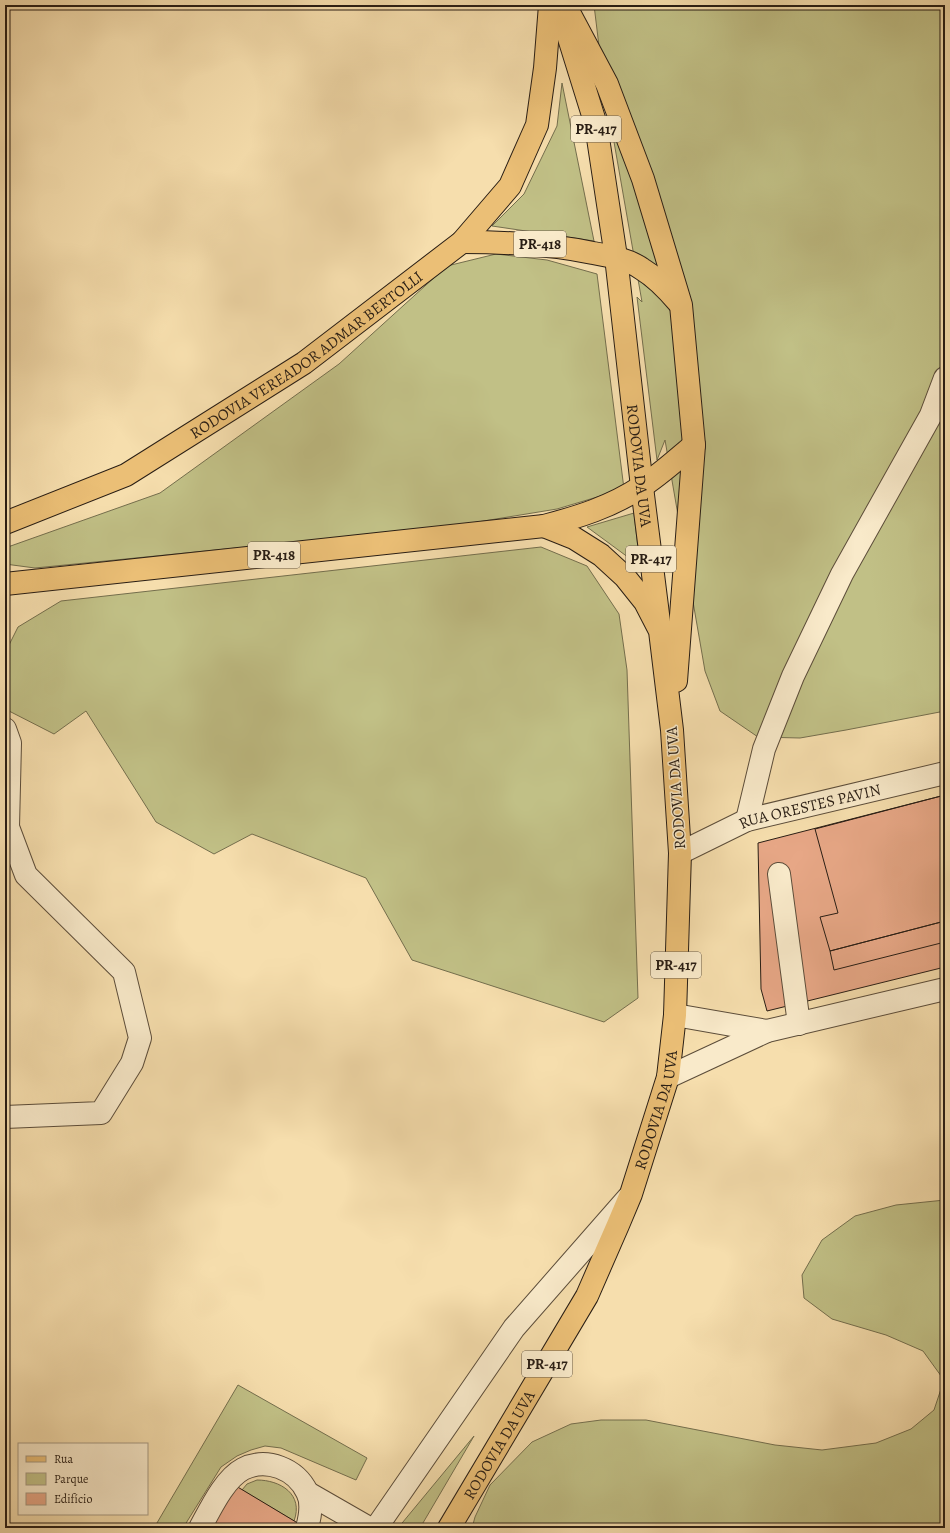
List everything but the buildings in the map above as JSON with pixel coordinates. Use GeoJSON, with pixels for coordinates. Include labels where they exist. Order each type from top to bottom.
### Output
{"type":"FeatureCollection","features":[{"type":"Feature","properties":{"kind":"main road","name":"RODOVIA VEREADOR ADMAR BERTOLLI"},"geometry":{"type":"LineString","coordinates":[[5,523],[126,476],[304,363],[462,242],[510,186],[536,125],[544,68],[550,5]]}},
{"type":"Feature","properties":{"kind":"main road","name":"RODOVIA DA UVA"},"geometry":{"type":"LineString","coordinates":[[449,1528],[587,1296],[631,1194],[668,1077],[675,1014],[680,853],[672,730],[642,487],[616,257],[596,125],[559,5]]}},
{"type":"Feature","properties":{"kind":"main road"},"geometry":{"type":"LineString","coordinates":[[565,5],[607,84],[643,179],[681,305],[694,445],[672,730]]}},
{"type":"Feature","properties":{"kind":"main road","name":"PR-418"},"geometry":{"type":"LineString","coordinates":[[462,242],[540,244],[616,257]]}},
{"type":"Feature","properties":{"kind":"main road"},"geometry":{"type":"LineString","coordinates":[[616,257],[642,268],[663,284],[681,305]]}},
{"type":"Feature","properties":{"kind":"main road"},"geometry":{"type":"LineString","coordinates":[[642,487],[694,445]]}},
{"type":"Feature","properties":{"kind":"main road","name":"PR-418"},"geometry":{"type":"LineString","coordinates":[[5,584],[544,526],[578,517],[611,504],[642,487]]}},
{"type":"Feature","properties":{"kind":"main road"},"geometry":{"type":"LineString","coordinates":[[544,526],[574,538],[601,555],[625,577],[645,602],[660,631]]}},
{"type":"Feature","properties":{"kind":"street"},"geometry":{"type":"LineString","coordinates":[[747,820],[764,749],[794,676],[842,574],[931,415],[945,378]]}},
{"type":"Feature","properties":{"kind":"street"},"geometry":{"type":"LineString","coordinates":[[5,729],[10,743],[8,827],[26,875],[124,972],[140,1038],[132,1063],[101,1113],[5,1117]]}},
{"type":"Feature","properties":{"kind":"street","name":"RUA ORESTES PAVIN"},"geometry":{"type":"LineString","coordinates":[[680,853],[747,820],[945,773]]}},
{"type":"Feature","properties":{"kind":"street"},"geometry":{"type":"LineString","coordinates":[[779,874],[799,1024]]}},
{"type":"Feature","properties":{"kind":"street"},"geometry":{"type":"LineString","coordinates":[[668,1077],[767,1031],[945,989]]}},
{"type":"Feature","properties":{"kind":"street"},"geometry":{"type":"LineString","coordinates":[[675,1014],[767,1031]]}},
{"type":"Feature","properties":{"kind":"street"},"geometry":{"type":"LineString","coordinates":[[376,1528],[514,1328],[631,1194]]}},
{"type":"Feature","properties":{"kind":"street"},"geometry":{"type":"LineString","coordinates":[[200,1528],[228,1482],[243,1469],[262,1464],[281,1467],[297,1477],[308,1493],[311,1512],[307,1528]]}},
{"type":"Feature","properties":{"kind":"street"},"geometry":{"type":"LineString","coordinates":[[308,1493],[369,1528]]}},
{"type":"Feature","properties":{"kind":"green space"},"geometry":{"type":"Polygon","coordinates":[[[594,5],[945,5],[945,711],[800,738],[758,737],[720,711],[705,671],[665,440],[657,460],[637,297],[642,302],[603,79],[594,5]]]}},
{"type":"Feature","properties":{"kind":"green space"},"geometry":{"type":"Polygon","coordinates":[[[562,83],[594,241],[492,226],[524,194],[557,126],[562,83]]]}},
{"type":"Feature","properties":{"kind":"green space"},"geometry":{"type":"Polygon","coordinates":[[[496,254],[547,260],[597,274],[624,489],[557,509],[447,527],[35,568],[5,564],[5,548],[160,493],[339,364],[447,266],[496,254]]]}},
{"type":"Feature","properties":{"kind":"green space"},"geometry":{"type":"Polygon","coordinates":[[[634,513],[640,566],[587,527],[634,513]]]}},
{"type":"Feature","properties":{"kind":"green space"},"geometry":{"type":"Polygon","coordinates":[[[541,547],[587,566],[619,614],[627,670],[638,998],[604,1022],[412,960],[366,878],[252,834],[214,854],[156,822],[86,711],[54,734],[9,711],[5,690],[5,653],[18,627],[61,601],[541,547]]]}},
{"type":"Feature","properties":{"kind":"green space"},"geometry":{"type":"Polygon","coordinates":[[[945,1200],[945,1528],[472,1528],[475,1517],[490,1485],[532,1442],[571,1424],[601,1420],[646,1420],[775,1445],[822,1450],[876,1443],[911,1429],[934,1410],[944,1380],[923,1351],[886,1335],[832,1319],[804,1298],[802,1275],[822,1240],[855,1216],[896,1205],[945,1200]]]}},
{"type":"Feature","properties":{"kind":"green space"},"geometry":{"type":"Polygon","coordinates":[[[238,1385],[367,1458],[356,1480],[281,1448],[265,1446],[237,1456],[221,1467],[183,1528],[154,1528],[238,1385]]]}},
{"type":"Feature","properties":{"kind":"green space"},"geometry":{"type":"Polygon","coordinates":[[[474,1436],[420,1528],[398,1528],[474,1436]]]}},
{"type":"Feature","properties":{"kind":"green space"},"geometry":{"type":"Polygon","coordinates":[[[257,1480],[274,1483],[288,1490],[296,1503],[294,1521],[242,1490],[247,1484],[257,1480]]]}}]}
